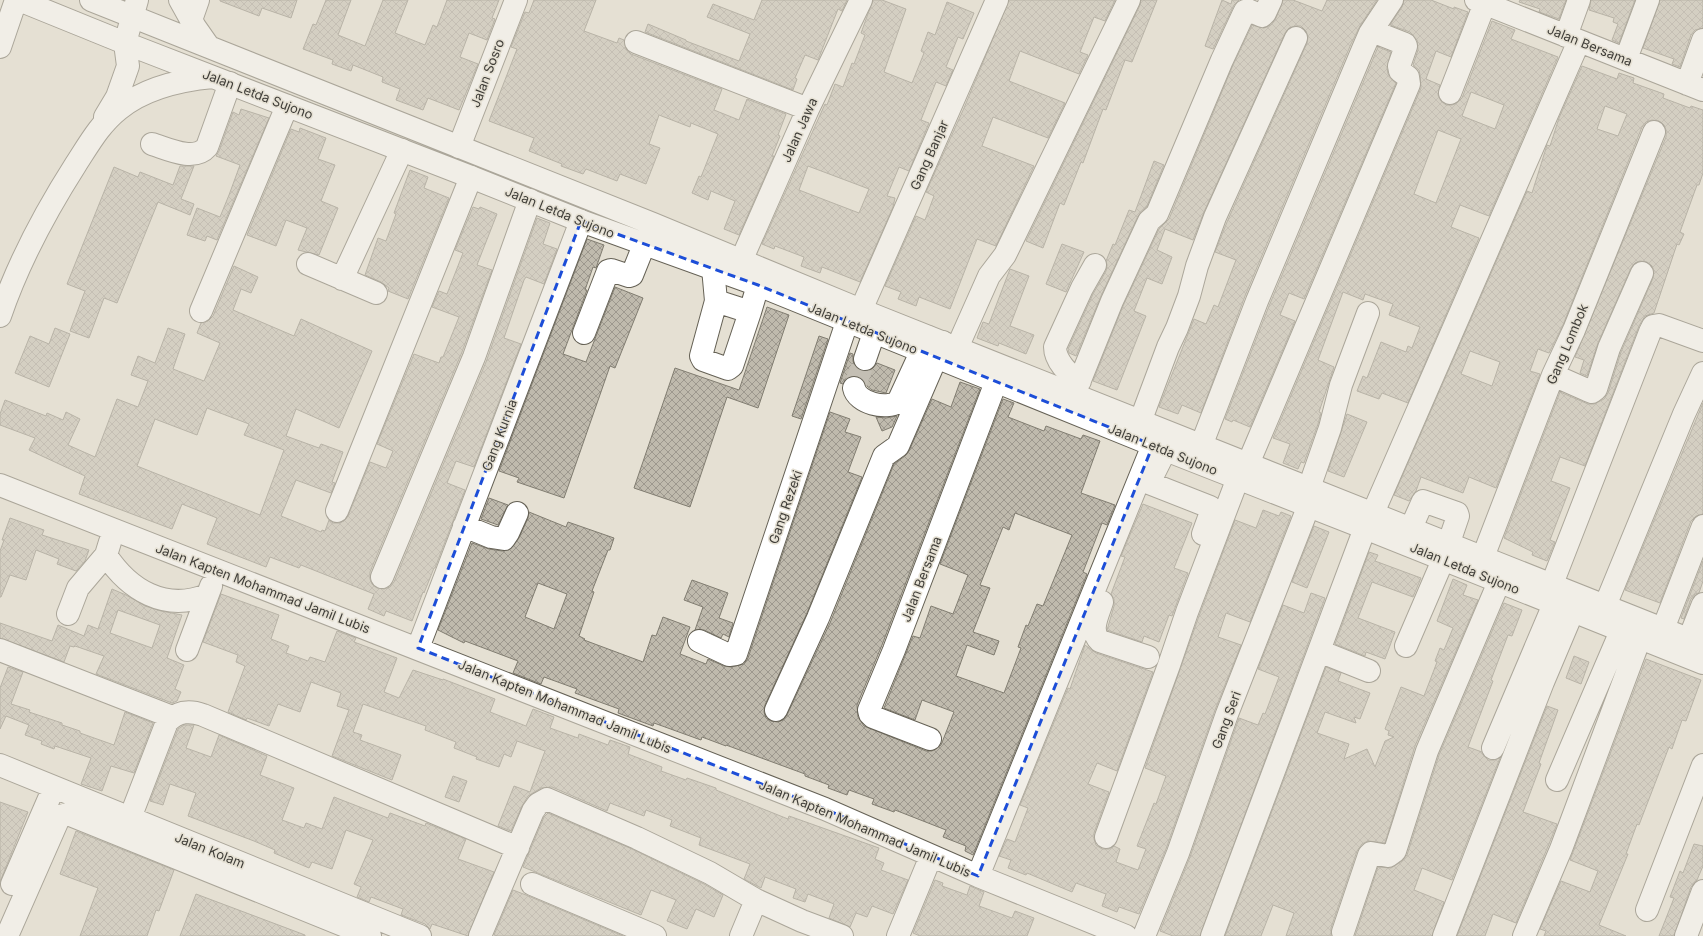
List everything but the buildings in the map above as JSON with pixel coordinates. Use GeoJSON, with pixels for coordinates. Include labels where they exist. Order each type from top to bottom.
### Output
{"type":"FeatureCollection","features":[{"type":"Feature","properties":{"kind":"main road"},"geometry":{"type":"LineString","coordinates":[[0,46],[16,0]]}},
{"type":"Feature","properties":{"kind":"main road","name":"Jalan Letda Sujono"},"geometry":{"type":"LineString","coordinates":[[20,0],[125,43],[644,245],[758,285],[854,316],[937,348],[996,382],[1159,447],[1243,471],[1447,552],[1484,557],[1560,600],[1631,634],[1703,663]]}},
{"type":"Feature","properties":{"kind":"main road","name":"Jalan Letda Sujono"},"geometry":{"type":"LineString","coordinates":[[91,0],[135,8],[209,47],[653,224],[741,261],[854,316],[874,332],[937,348],[1077,388],[1140,422],[1201,446],[1243,471]]}},
{"type":"Feature","properties":{"kind":"main road"},"geometry":{"type":"LineString","coordinates":[[180,0],[194,10],[209,47]]}},
{"type":"Feature","properties":{"kind":"main road","name":"Jalan Sosro"},"geometry":{"type":"LineString","coordinates":[[459,147],[516,0]]}},
{"type":"Feature","properties":{"kind":"main road","name":"Jalan Jawa"},"geometry":{"type":"LineString","coordinates":[[741,261],[808,109],[861,0]]}},
{"type":"Feature","properties":{"kind":"main road","name":"Gang Banjar"},"geometry":{"type":"LineString","coordinates":[[854,316],[997,0]]}},
{"type":"Feature","properties":{"kind":"main road"},"geometry":{"type":"LineString","coordinates":[[854,388],[860,399],[885,407],[895,405],[901,399],[1005,255],[1129,0]]}},
{"type":"Feature","properties":{"kind":"main road"},"geometry":{"type":"LineString","coordinates":[[1077,388],[1112,301],[1148,221],[1157,214],[1213,81],[1245,11],[1248,10],[1262,16],[1271,0]]}},
{"type":"Feature","properties":{"kind":"main road"},"geometry":{"type":"LineString","coordinates":[[1201,446],[1258,301],[1363,49],[1372,31],[1392,0]]}},
{"type":"Feature","properties":{"kind":"main road"},"geometry":{"type":"LineString","coordinates":[[1212,936],[1369,520],[1572,38],[1579,0]]}},
{"type":"Feature","properties":{"kind":"main road"},"geometry":{"type":"LineString","coordinates":[[1626,59],[1648,0]]}},
{"type":"Feature","properties":{"kind":"main road"},"geometry":{"type":"LineString","coordinates":[[1450,93],[1481,2]]}},
{"type":"Feature","properties":{"kind":"main road","name":"Jalan Bersama"},"geometry":{"type":"LineString","coordinates":[[1481,2],[1695,87]]}},
{"type":"Feature","properties":{"kind":"main road"},"geometry":{"type":"LineString","coordinates":[[0,316],[5,300],[26,255],[58,192],[98,130],[117,97],[128,66],[125,43],[135,8]]}},
{"type":"Feature","properties":{"kind":"main road"},"geometry":{"type":"LineString","coordinates":[[1106,838],[1167,672],[1187,612],[1243,471],[1409,84],[1408,77],[1400,71],[1399,66],[1406,46],[1405,44],[1372,31]]}},
{"type":"Feature","properties":{"kind":"main road"},"geometry":{"type":"LineString","coordinates":[[1140,422],[1189,296],[1197,266],[1215,217],[1296,38]]}},
{"type":"Feature","properties":{"kind":"main road"},"geometry":{"type":"LineString","coordinates":[[1695,87],[1703,40]]}},
{"type":"Feature","properties":{"kind":"main road"},"geometry":{"type":"LineString","coordinates":[[636,42],[808,109]]}},
{"type":"Feature","properties":{"kind":"main road"},"geometry":{"type":"LineString","coordinates":[[98,130],[119,109],[149,92],[187,80],[222,80],[207,147],[203,152],[196,154],[182,153],[152,144]]}},
{"type":"Feature","properties":{"kind":"main road"},"geometry":{"type":"LineString","coordinates":[[330,122],[338,98]]}},
{"type":"Feature","properties":{"kind":"main road"},"geometry":{"type":"LineString","coordinates":[[201,311],[287,106]]}},
{"type":"Feature","properties":{"kind":"main road","name":"Gang Lombok"},"geometry":{"type":"LineString","coordinates":[[1484,557],[1553,375],[1574,330],[1654,132]]}},
{"type":"Feature","properties":{"kind":"main road"},"geometry":{"type":"LineString","coordinates":[[342,279],[402,150]]}},
{"type":"Feature","properties":{"kind":"main road"},"geometry":{"type":"LineString","coordinates":[[337,511],[471,177]]}},
{"type":"Feature","properties":{"kind":"main road"},"geometry":{"type":"LineString","coordinates":[[382,577],[474,357],[530,200]]}},
{"type":"Feature","properties":{"kind":"main road","name":"Gang Kurnia"},"geometry":{"type":"LineString","coordinates":[[418,648],[581,221]]}},
{"type":"Feature","properties":{"kind":"main road"},"geometry":{"type":"LineString","coordinates":[[584,333],[608,271],[611,270],[629,276],[632,275],[653,224]]}},
{"type":"Feature","properties":{"kind":"main road"},"geometry":{"type":"LineString","coordinates":[[308,264],[376,293]]}},
{"type":"Feature","properties":{"kind":"main road"},"geometry":{"type":"LineString","coordinates":[[1077,388],[1073,377],[1059,361],[1055,353],[1055,347],[1082,288],[1095,265]]}},
{"type":"Feature","properties":{"kind":"main road"},"geometry":{"type":"LineString","coordinates":[[713,268],[716,301],[701,358],[703,360],[728,369],[732,366],[758,285]]}},
{"type":"Feature","properties":{"kind":"main road"},"geometry":{"type":"LineString","coordinates":[[1553,375],[1592,392],[1596,389],[1609,348],[1642,273]]}},
{"type":"Feature","properties":{"kind":"main road"},"geometry":{"type":"LineString","coordinates":[[716,301],[750,312]]}},
{"type":"Feature","properties":{"kind":"main road","name":"Gang Seri"},"geometry":{"type":"LineString","coordinates":[[1144,936],[1178,852],[1309,497],[1330,428],[1341,385],[1368,313]]}},
{"type":"Feature","properties":{"kind":"main road","name":"Gang Rezeki"},"geometry":{"type":"LineString","coordinates":[[699,641],[729,654],[736,654],[854,316]]}},
{"type":"Feature","properties":{"kind":"main road"},"geometry":{"type":"LineString","coordinates":[[1493,748],[1560,600],[1653,326],[1659,325],[1703,341]]}},
{"type":"Feature","properties":{"kind":"main road"},"geometry":{"type":"LineString","coordinates":[[709,327],[742,337]]}},
{"type":"Feature","properties":{"kind":"main road"},"geometry":{"type":"LineString","coordinates":[[865,359],[874,332]]}},
{"type":"Feature","properties":{"kind":"main road"},"geometry":{"type":"LineString","coordinates":[[776,710],[818,618],[884,456],[898,446],[937,348]]}},
{"type":"Feature","properties":{"kind":"main road"},"geometry":{"type":"LineString","coordinates":[[1605,606],[1684,414],[1703,373]]}},
{"type":"Feature","properties":{"kind":"main road","name":"Jalan Bersama"},"geometry":{"type":"LineString","coordinates":[[930,739],[874,716],[870,714],[869,710],[894,650],[996,382]]}},
{"type":"Feature","properties":{"kind":"main road"},"geometry":{"type":"LineString","coordinates":[[1148,657],[1100,641],[1096,638],[1093,632],[1122,537],[1136,502],[1150,483],[1159,447]]}},
{"type":"Feature","properties":{"kind":"main road"},"geometry":{"type":"LineString","coordinates":[[978,876],[1159,447]]}},
{"type":"Feature","properties":{"kind":"main road"},"geometry":{"type":"LineString","coordinates":[[1150,483],[1210,507],[1211,512],[1198,547]]}},
{"type":"Feature","properties":{"kind":"main road","name":"Jalan Kapten Mohammad Jamil Lubis"},"geometry":{"type":"LineString","coordinates":[[0,485],[825,809],[978,876],[1126,936]]}},
{"type":"Feature","properties":{"kind":"main road"},"geometry":{"type":"LineString","coordinates":[[1406,646],[1447,552],[1458,518],[1457,514],[1423,501],[1411,528]]}},
{"type":"Feature","properties":{"kind":"main road"},"geometry":{"type":"LineString","coordinates":[[464,526],[491,537],[504,539],[517,513]]}},
{"type":"Feature","properties":{"kind":"main road","name":"Jalan Letda Sujono"},"geometry":{"type":"LineString","coordinates":[[1369,520],[1411,528],[1447,552],[1499,582],[1560,600],[1605,606],[1696,642]]}},
{"type":"Feature","properties":{"kind":"main road"},"geometry":{"type":"LineString","coordinates":[[1663,629],[1703,526]]}},
{"type":"Feature","properties":{"kind":"main road"},"geometry":{"type":"LineString","coordinates":[[68,614],[78,588],[106,555],[114,530]]}},
{"type":"Feature","properties":{"kind":"main road"},"geometry":{"type":"LineString","coordinates":[[106,555],[127,581],[136,588],[156,597],[171,601],[186,601],[207,595]]}},
{"type":"Feature","properties":{"kind":"main road"},"geometry":{"type":"LineString","coordinates":[[187,650],[207,595],[218,571]]}},
{"type":"Feature","properties":{"kind":"main road"},"geometry":{"type":"LineString","coordinates":[[1343,932],[1369,855],[1371,853],[1388,856],[1395,852],[1427,751],[1499,582]]}},
{"type":"Feature","properties":{"kind":"main road"},"geometry":{"type":"LineString","coordinates":[[1444,936],[1543,682],[1560,600]]}},
{"type":"Feature","properties":{"kind":"main road"},"geometry":{"type":"LineString","coordinates":[[1696,642],[1703,604]]}},
{"type":"Feature","properties":{"kind":"main road"},"geometry":{"type":"LineString","coordinates":[[1557,780],[1631,634]]}},
{"type":"Feature","properties":{"kind":"main road"},"geometry":{"type":"LineString","coordinates":[[1524,936],[1561,849],[1631,634]]}},
{"type":"Feature","properties":{"kind":"main road"},"geometry":{"type":"LineString","coordinates":[[0,650],[172,718]]}},
{"type":"Feature","properties":{"kind":"main road"},"geometry":{"type":"LineString","coordinates":[[1319,651],[1369,671]]}},
{"type":"Feature","properties":{"kind":"main road"},"geometry":{"type":"LineString","coordinates":[[130,818],[164,729],[172,718],[182,712],[188,711],[203,715],[518,848]]}},
{"type":"Feature","properties":{"kind":"main road","name":"Jalan Kolam"},"geometry":{"type":"LineString","coordinates":[[0,765],[415,935]]}},
{"type":"Feature","properties":{"kind":"main road"},"geometry":{"type":"LineString","coordinates":[[1647,910],[1703,765]]}},
{"type":"Feature","properties":{"kind":"main road"},"geometry":{"type":"LineString","coordinates":[[0,913],[54,787]]}},
{"type":"Feature","properties":{"kind":"main road"},"geometry":{"type":"LineString","coordinates":[[480,936],[536,806],[543,800],[550,800],[637,838],[710,873],[756,900],[802,921],[842,936]]}},
{"type":"Feature","properties":{"kind":"main road"},"geometry":{"type":"LineString","coordinates":[[7,936],[60,816],[68,814],[370,936]]}},
{"type":"Feature","properties":{"kind":"main road"},"geometry":{"type":"LineString","coordinates":[[898,936],[931,856]]}},
{"type":"Feature","properties":{"kind":"main road"},"geometry":{"type":"LineString","coordinates":[[532,884],[655,936]]}},
{"type":"Feature","properties":{"kind":"main road"},"geometry":{"type":"LineString","coordinates":[[1686,936],[1703,891]]}},
{"type":"Feature","properties":{"kind":"main road"},"geometry":{"type":"LineString","coordinates":[[741,936],[756,900]]}},
{"type":"Feature","properties":{"kind":"highlighted area"},"geometry":{"type":"Polygon","coordinates":[[[581,221],[758,285],[1153,445],[978,876],[825,809],[418,648],[581,221]]]}},
{"type":"Feature","properties":{"kind":"tunnel"},"geometry":{"type":"LineString","coordinates":[[854,388],[865,359]]}}]}
